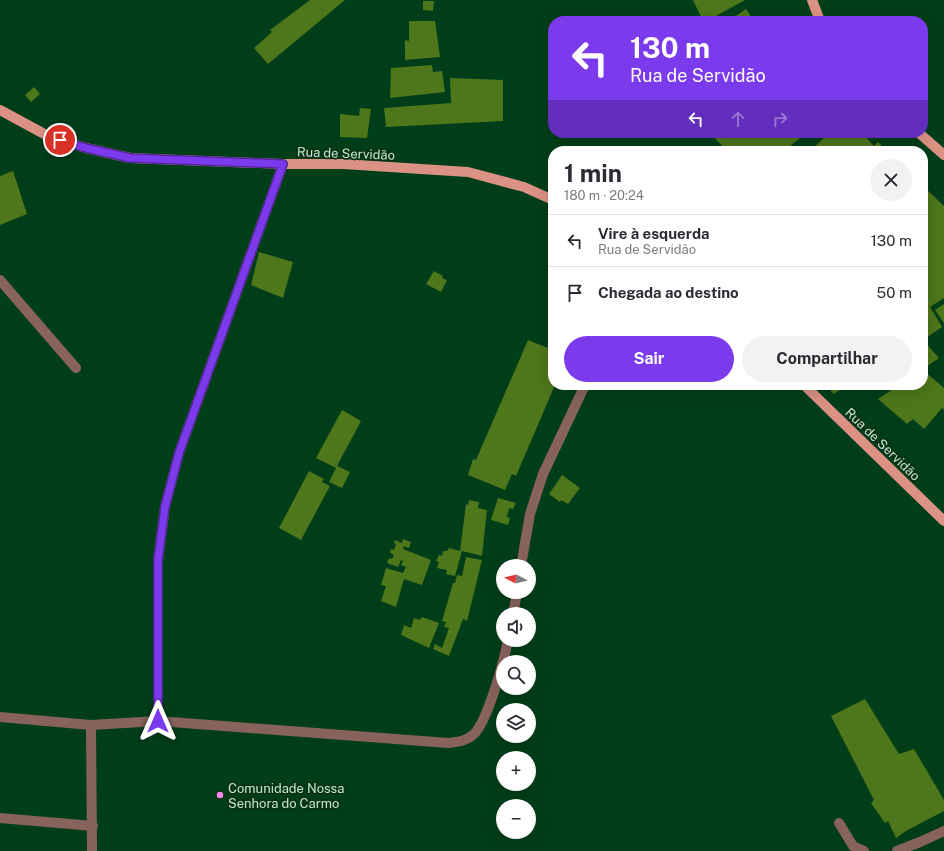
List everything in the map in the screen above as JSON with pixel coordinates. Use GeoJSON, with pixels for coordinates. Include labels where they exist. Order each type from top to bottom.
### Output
{"type":"FeatureCollection","features":[{"type":"Feature","properties":{"kind":"main road"},"geometry":{"type":"LineString","coordinates":[[812,0],[818,16]]}},
{"type":"Feature","properties":{"kind":"main road","name":"Rua de Servidão"},"geometry":{"type":"LineString","coordinates":[[0,110],[48,136],[86,148],[130,158],[283,164],[343,164],[468,172],[524,187],[548,198]]}},
{"type":"Feature","properties":{"kind":"main road"},"geometry":{"type":"LineString","coordinates":[[925,138],[944,155]]}},
{"type":"Feature","properties":{"kind":"main road","name":"Rua de Servidão"},"geometry":{"type":"LineString","coordinates":[[809,390],[944,521]]}},
{"type":"Feature","properties":{"kind":"street"},"geometry":{"type":"LineString","coordinates":[[158,721],[158,560],[165,507],[179,453],[283,164]]}},
{"type":"Feature","properties":{"kind":"street"},"geometry":{"type":"LineString","coordinates":[[0,280],[76,368]]}},
{"type":"Feature","properties":{"kind":"street"},"geometry":{"type":"LineString","coordinates":[[522,559],[530,514],[543,474],[582,390]]}},
{"type":"Feature","properties":{"kind":"street"},"geometry":{"type":"LineString","coordinates":[[0,717],[91,725],[158,721],[448,743],[463,741],[474,734],[483,720],[506,647]]}},
{"type":"Feature","properties":{"kind":"street"},"geometry":{"type":"LineString","coordinates":[[91,725],[92,851]]}},
{"type":"Feature","properties":{"kind":"street"},"geometry":{"type":"LineString","coordinates":[[0,818],[92,826]]}},
{"type":"Feature","properties":{"kind":"street"},"geometry":{"type":"LineString","coordinates":[[839,823],[853,846],[864,851]]}},
{"type":"Feature","properties":{"kind":"street"},"geometry":{"type":"LineString","coordinates":[[897,851],[944,831]]}},
{"type":"Feature","properties":{"kind":"building"},"geometry":{"type":"Polygon","coordinates":[[[310,0],[345,0],[268,64],[254,48],[272,32],[270,30],[310,0]]]}},
{"type":"Feature","properties":{"kind":"building"},"geometry":{"type":"Polygon","coordinates":[[[693,0],[745,0],[716,16],[701,16],[693,0]]]}},
{"type":"Feature","properties":{"kind":"building"},"geometry":{"type":"Polygon","coordinates":[[[423,1],[434,1],[433,11],[423,10],[423,1]]]}},
{"type":"Feature","properties":{"kind":"building"},"geometry":{"type":"Polygon","coordinates":[[[746,9],[751,16],[736,16],[746,9]]]}},
{"type":"Feature","properties":{"kind":"building"},"geometry":{"type":"Polygon","coordinates":[[[409,21],[435,21],[440,57],[405,60],[405,40],[409,41],[409,21]]]}},
{"type":"Feature","properties":{"kind":"building"},"geometry":{"type":"Polygon","coordinates":[[[432,65],[433,72],[442,71],[445,92],[390,98],[391,68],[432,65]]]}},
{"type":"Feature","properties":{"kind":"building"},"geometry":{"type":"Polygon","coordinates":[[[450,78],[503,80],[503,121],[386,127],[384,108],[451,103],[450,78]]]}},
{"type":"Feature","properties":{"kind":"building"},"geometry":{"type":"Polygon","coordinates":[[[34,87],[40,94],[31,102],[25,95],[34,87]]]}},
{"type":"Feature","properties":{"kind":"building"},"geometry":{"type":"Polygon","coordinates":[[[360,108],[371,109],[367,138],[340,137],[340,114],[359,116],[360,108]]]}},
{"type":"Feature","properties":{"kind":"building"},"geometry":{"type":"Polygon","coordinates":[[[715,138],[800,138],[791,145],[792,146],[722,146],[715,138]]]}},
{"type":"Feature","properties":{"kind":"building"},"geometry":{"type":"Polygon","coordinates":[[[824,138],[867,138],[874,146],[815,146],[824,138]]]}},
{"type":"Feature","properties":{"kind":"building"},"geometry":{"type":"Polygon","coordinates":[[[878,142],[882,146],[874,146],[878,142]]]}},
{"type":"Feature","properties":{"kind":"building"},"geometry":{"type":"Polygon","coordinates":[[[13,171],[27,214],[0,225],[0,176],[13,171]]]}},
{"type":"Feature","properties":{"kind":"building"},"geometry":{"type":"Polygon","coordinates":[[[928,191],[944,206],[944,298],[930,307],[942,327],[928,337],[928,191]]]}},
{"type":"Feature","properties":{"kind":"building"},"geometry":{"type":"Polygon","coordinates":[[[259,252],[293,262],[283,298],[251,285],[259,252]]]}},
{"type":"Feature","properties":{"kind":"building"},"geometry":{"type":"Polygon","coordinates":[[[434,271],[443,276],[442,278],[447,280],[441,292],[426,284],[434,271]]]}},
{"type":"Feature","properties":{"kind":"building"},"geometry":{"type":"Polygon","coordinates":[[[944,304],[944,323],[935,310],[944,304]]]}},
{"type":"Feature","properties":{"kind":"building"},"geometry":{"type":"Polygon","coordinates":[[[528,340],[548,348],[548,390],[553,390],[516,476],[512,474],[505,490],[468,475],[473,459],[476,460],[528,340]]]}},
{"type":"Feature","properties":{"kind":"building"},"geometry":{"type":"Polygon","coordinates":[[[928,346],[939,358],[928,366],[928,346]]]}},
{"type":"Feature","properties":{"kind":"building"},"geometry":{"type":"Polygon","coordinates":[[[928,374],[944,388],[944,410],[942,408],[924,429],[913,419],[907,424],[878,399],[892,390],[928,390],[928,374]]]}},
{"type":"Feature","properties":{"kind":"building"},"geometry":{"type":"Polygon","coordinates":[[[830,390],[840,390],[834,394],[830,390]]]}},
{"type":"Feature","properties":{"kind":"building"},"geometry":{"type":"Polygon","coordinates":[[[342,410],[361,421],[337,466],[350,472],[342,488],[329,482],[336,468],[316,458],[342,410]]]}},
{"type":"Feature","properties":{"kind":"building"},"geometry":{"type":"Polygon","coordinates":[[[309,471],[324,479],[322,482],[330,486],[301,540],[279,528],[309,471]]]}},
{"type":"Feature","properties":{"kind":"building"},"geometry":{"type":"Polygon","coordinates":[[[562,475],[580,488],[568,504],[561,500],[560,502],[549,494],[562,475]]]}},
{"type":"Feature","properties":{"kind":"building"},"geometry":{"type":"Polygon","coordinates":[[[498,498],[516,503],[513,509],[509,508],[507,517],[510,518],[508,525],[491,520],[498,498]]]}},
{"type":"Feature","properties":{"kind":"building"},"geometry":{"type":"Polygon","coordinates":[[[469,500],[479,502],[478,508],[487,510],[482,556],[462,551],[455,576],[446,574],[447,570],[437,568],[439,562],[436,561],[439,555],[442,556],[443,551],[447,551],[449,548],[460,551],[466,504],[468,505],[469,500]]]}},
{"type":"Feature","properties":{"kind":"building"},"geometry":{"type":"Polygon","coordinates":[[[403,539],[411,542],[409,548],[404,546],[403,549],[431,560],[422,585],[404,579],[396,607],[381,601],[386,586],[381,585],[386,568],[403,573],[406,567],[401,565],[403,561],[401,560],[398,567],[387,563],[389,558],[392,559],[394,555],[390,553],[391,549],[394,550],[396,544],[394,543],[395,540],[402,543],[403,539]]]}},
{"type":"Feature","properties":{"kind":"building"},"geometry":{"type":"Polygon","coordinates":[[[466,557],[482,560],[467,621],[463,619],[449,656],[433,649],[435,644],[442,648],[449,628],[444,627],[446,622],[442,621],[453,583],[455,583],[457,575],[462,576],[466,557]]]}},
{"type":"Feature","properties":{"kind":"building"},"geometry":{"type":"Polygon","coordinates":[[[422,617],[439,623],[429,648],[401,635],[404,625],[411,628],[414,618],[420,620],[422,617]]]}},
{"type":"Feature","properties":{"kind":"building"},"geometry":{"type":"Polygon","coordinates":[[[865,699],[899,754],[914,749],[944,800],[944,811],[896,838],[888,821],[885,823],[871,803],[874,800],[831,716],[865,699]]]}},
{"type":"Feature","properties":{"kind":"place","name":"Comunidade Nossa Senhora do Carmo"},"geometry":{"type":"Point","coordinates":[220,795]}},
{"type":"Feature","properties":{"kind":"route"},"geometry":{"type":"LineString","coordinates":[[60,140],[86,148],[130,158],[283,164],[179,453],[165,507],[158,560],[158,721]]}}]}
